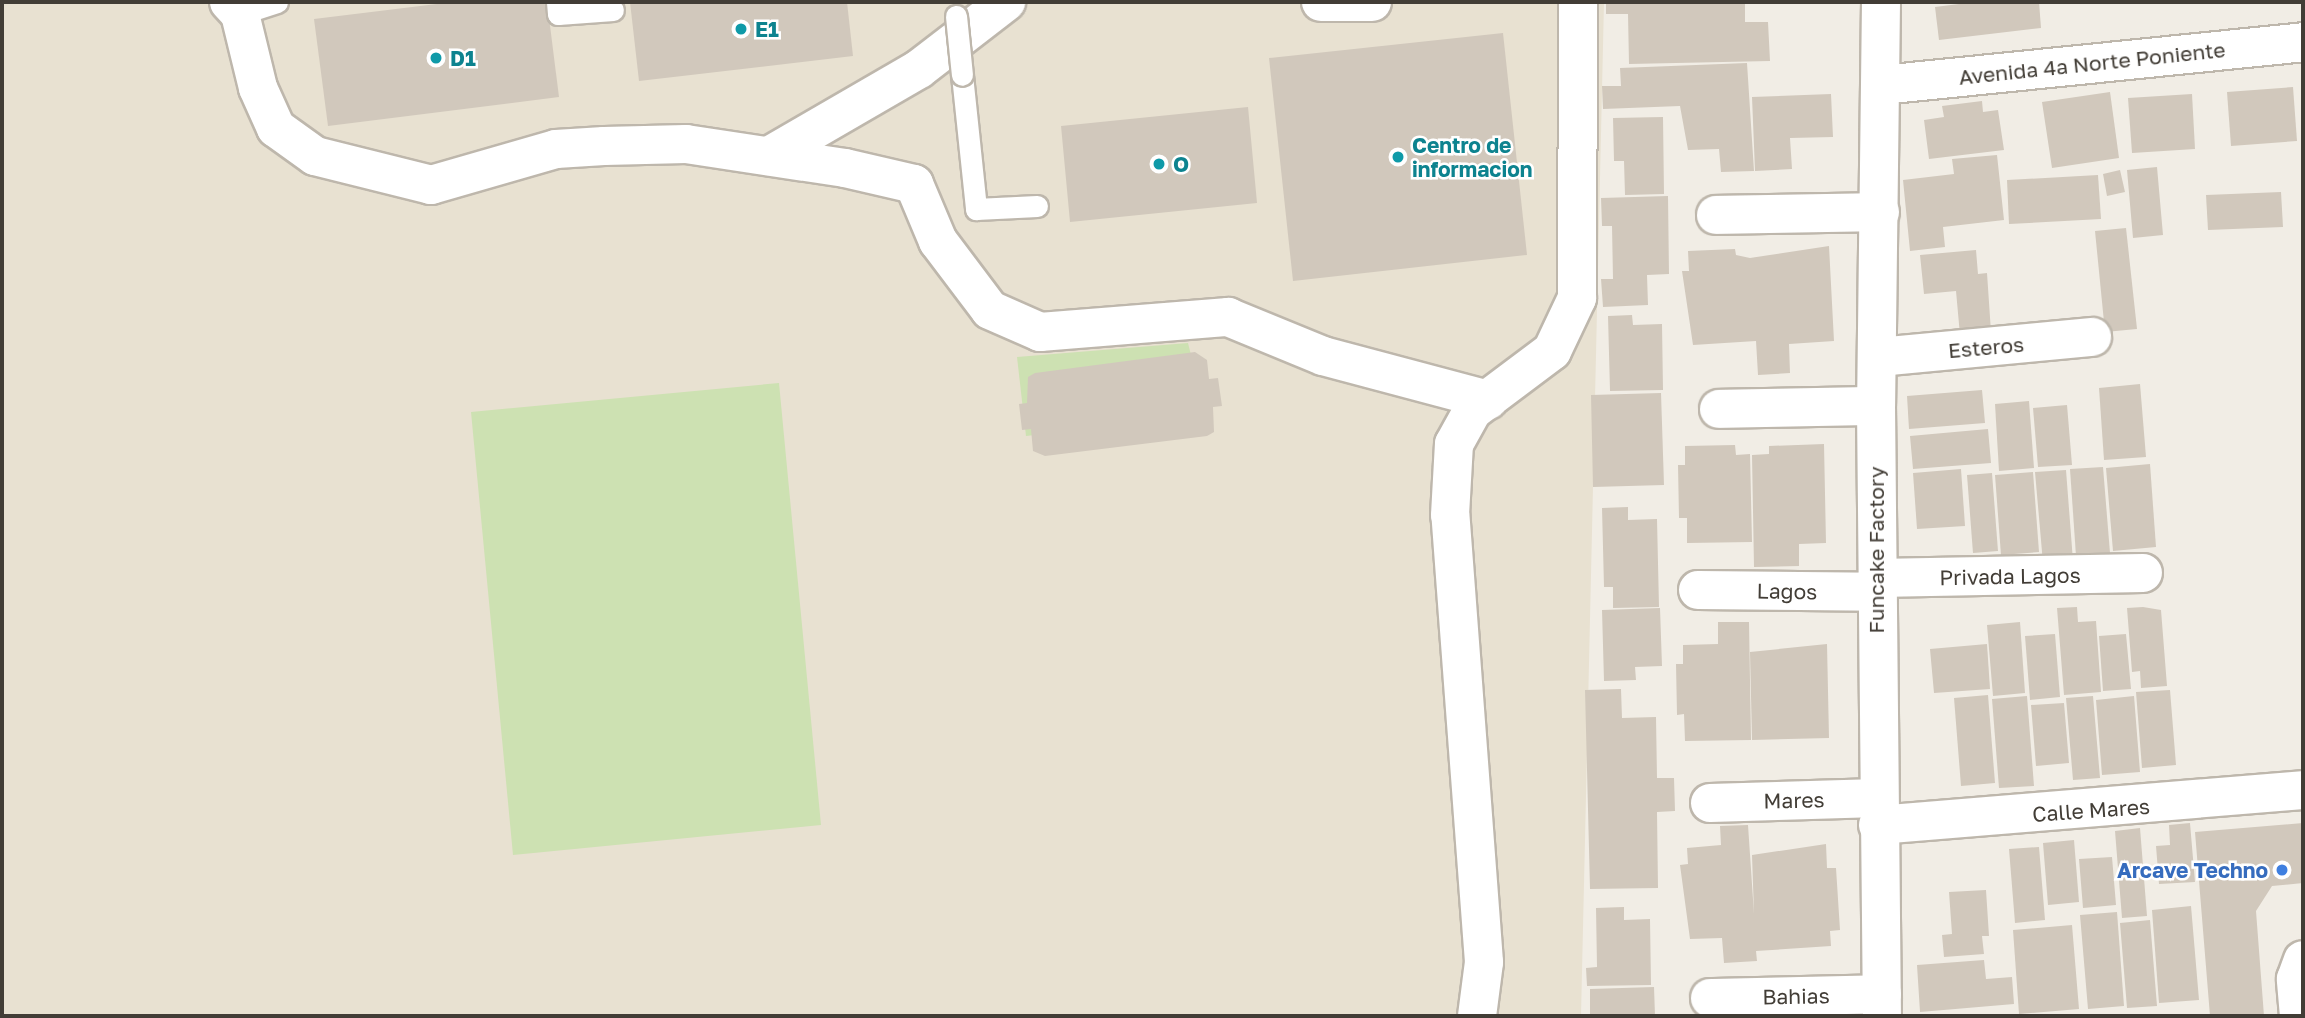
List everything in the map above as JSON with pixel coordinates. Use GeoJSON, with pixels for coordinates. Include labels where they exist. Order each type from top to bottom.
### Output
{"type":"FeatureCollection","features":[{"type":"Feature","properties":{"kind":"street"},"geometry":{"type":"LineString","coordinates":[[769,156],[919,69],[1006,2]]}},
{"type":"Feature","properties":{"kind":"street"},"geometry":{"type":"LineString","coordinates":[[1321,2],[1372,2]]}},
{"type":"Feature","properties":{"kind":"street"},"geometry":{"type":"LineString","coordinates":[[1477,1016],[1484,962],[1450,515],[1454,444],[1460,426],[1552,351],[1577,298],[1578,2]]}},
{"type":"Feature","properties":{"kind":"street","name":"Funcake Factory"},"geometry":{"type":"LineString","coordinates":[[1881,2],[1876,585],[1882,1005]]}},
{"type":"Feature","properties":{"kind":"street"},"geometry":{"type":"LineString","coordinates":[[234,8],[258,88],[276,128],[315,156],[431,185],[556,149],[686,144],[769,156],[914,184],[938,241],[990,310],[1040,332],[1228,317],[1324,356],[1488,401]]}},
{"type":"Feature","properties":{"kind":"street","name":"Avenida 4a Norte Poniente"},"geometry":{"type":"LineString","coordinates":[[1882,85],[2303,42]]}},
{"type":"Feature","properties":{"kind":"street"},"geometry":{"type":"LineString","coordinates":[[1716,215],[1880,212]]}},
{"type":"Feature","properties":{"kind":"street","name":"Esteros"},"geometry":{"type":"LineString","coordinates":[[1880,357],[2092,337]]}},
{"type":"Feature","properties":{"kind":"street"},"geometry":{"type":"LineString","coordinates":[[1719,409],[1876,406]]}},
{"type":"Feature","properties":{"kind":"street","name":"Privada Lagos"},"geometry":{"type":"LineString","coordinates":[[1876,585],[2143,573]]}},
{"type":"Feature","properties":{"kind":"street","name":"Lagos"},"geometry":{"type":"LineString","coordinates":[[1698,590],[1876,585]]}},
{"type":"Feature","properties":{"kind":"street","name":"Calle Mares"},"geometry":{"type":"LineString","coordinates":[[1878,811],[2303,790]]}},
{"type":"Feature","properties":{"kind":"street","name":"Mares"},"geometry":{"type":"LineString","coordinates":[[1710,803],[1878,811]]}},
{"type":"Feature","properties":{"kind":"street"},"geometry":{"type":"LineString","coordinates":[[2299,1016],[2296,979],[2303,960]]}},
{"type":"Feature","properties":{"kind":"street","name":"Bahias"},"geometry":{"type":"LineString","coordinates":[[1710,998],[1882,1005]]}},
{"type":"Feature","properties":{"kind":"lane"},"geometry":{"type":"LineString","coordinates":[[234,8],[277,2]]}},
{"type":"Feature","properties":{"kind":"lane"},"geometry":{"type":"LineString","coordinates":[[557,2],[558,14],[613,10]]}},
{"type":"Feature","properties":{"kind":"lane"},"geometry":{"type":"LineString","coordinates":[[953,9],[976,209],[1037,206]]}},
{"type":"Feature","properties":{"kind":"shaded area"},"geometry":{"type":"Polygon","coordinates":[[[2,2],[1604,2],[1581,1016],[2,1016],[2,2]]]}},
{"type":"Feature","properties":{"kind":"green space"},"geometry":{"type":"Polygon","coordinates":[[[1188,343],[1206,415],[1026,436],[1017,357],[1188,343]]]}},
{"type":"Feature","properties":{"kind":"green space"},"geometry":{"type":"Polygon","coordinates":[[[779,383],[821,825],[513,855],[471,412],[779,383]]]}},
{"type":"Feature","properties":{"kind":"building","name":"D1"},"geometry":{"type":"Polygon","coordinates":[[[453,2],[547,2],[559,97],[328,126],[314,19],[453,2]]]}},
{"type":"Feature","properties":{"kind":"building","name":"E1"},"geometry":{"type":"Polygon","coordinates":[[[630,2],[847,2],[853,56],[639,81],[630,2]]]}},
{"type":"Feature","properties":{"kind":"building"},"geometry":{"type":"Polygon","coordinates":[[[1606,2],[1745,2],[1745,22],[1768,22],[1770,61],[1629,64],[1628,14],[1606,14],[1606,2]]]}},
{"type":"Feature","properties":{"kind":"building"},"geometry":{"type":"Polygon","coordinates":[[[1975,2],[2039,2],[2041,28],[1939,40],[1935,7],[1975,2]]]}},
{"type":"Feature","properties":{"kind":"building","name":"Centro de informacion"},"geometry":{"type":"Polygon","coordinates":[[[1503,33],[1527,255],[1293,281],[1269,58],[1503,33]]]}},
{"type":"Feature","properties":{"kind":"building"},"geometry":{"type":"Polygon","coordinates":[[[1747,63],[1754,171],[1721,172],[1719,149],[1688,150],[1680,106],[1603,109],[1602,86],[1621,86],[1620,68],[1747,63]]]}},
{"type":"Feature","properties":{"kind":"building"},"geometry":{"type":"Polygon","coordinates":[[[2293,87],[2297,141],[2231,146],[2227,92],[2293,87]]]}},
{"type":"Feature","properties":{"kind":"building"},"geometry":{"type":"Polygon","coordinates":[[[2110,92],[2119,158],[2052,168],[2042,102],[2110,92]]]}},
{"type":"Feature","properties":{"kind":"building"},"geometry":{"type":"Polygon","coordinates":[[[1831,94],[1833,137],[1790,138],[1792,169],[1755,171],[1752,97],[1831,94]]]}},
{"type":"Feature","properties":{"kind":"building"},"geometry":{"type":"Polygon","coordinates":[[[2192,94],[2195,149],[2132,153],[2128,98],[2192,94]]]}},
{"type":"Feature","properties":{"kind":"building"},"geometry":{"type":"Polygon","coordinates":[[[1982,101],[1983,112],[1998,110],[2004,150],[1929,159],[1924,120],[1944,117],[1942,106],[1982,101]]]}},
{"type":"Feature","properties":{"kind":"building","name":"O"},"geometry":{"type":"Polygon","coordinates":[[[1248,107],[1257,203],[1070,222],[1061,126],[1248,107]]]}},
{"type":"Feature","properties":{"kind":"building"},"geometry":{"type":"Polygon","coordinates":[[[1663,117],[1664,194],[1625,195],[1624,161],[1614,161],[1613,118],[1663,117]]]}},
{"type":"Feature","properties":{"kind":"building"},"geometry":{"type":"Polygon","coordinates":[[[1997,155],[2004,220],[1943,227],[1945,247],[1910,251],[1903,180],[1954,174],[1952,159],[1997,155]]]}},
{"type":"Feature","properties":{"kind":"building"},"geometry":{"type":"Polygon","coordinates":[[[2157,167],[2163,235],[2133,238],[2127,170],[2157,167]]]}},
{"type":"Feature","properties":{"kind":"building"},"geometry":{"type":"Polygon","coordinates":[[[2120,170],[2125,192],[2107,196],[2103,174],[2120,170]]]}},
{"type":"Feature","properties":{"kind":"building"},"geometry":{"type":"Polygon","coordinates":[[[2098,175],[2101,219],[2009,224],[2007,180],[2098,175]]]}},
{"type":"Feature","properties":{"kind":"building"},"geometry":{"type":"Polygon","coordinates":[[[2281,192],[2283,227],[2208,230],[2206,195],[2281,192]]]}},
{"type":"Feature","properties":{"kind":"building"},"geometry":{"type":"Polygon","coordinates":[[[1668,196],[1669,274],[1647,275],[1648,305],[1603,307],[1601,279],[1613,279],[1612,226],[1602,226],[1601,198],[1668,196]]]}},
{"type":"Feature","properties":{"kind":"building"},"geometry":{"type":"Polygon","coordinates":[[[2126,228],[2137,329],[2105,332],[2095,231],[2126,228]]]}},
{"type":"Feature","properties":{"kind":"building"},"geometry":{"type":"Polygon","coordinates":[[[1829,246],[1834,341],[1789,344],[1790,373],[1758,375],[1756,341],[1693,345],[1682,271],[1689,271],[1688,251],[1735,249],[1736,255],[1750,258],[1829,246]]]}},
{"type":"Feature","properties":{"kind":"building"},"geometry":{"type":"Polygon","coordinates":[[[1976,250],[1978,274],[1987,273],[1991,332],[1960,335],[1956,291],[1924,294],[1920,255],[1976,250]]]}},
{"type":"Feature","properties":{"kind":"building"},"geometry":{"type":"Polygon","coordinates":[[[1632,315],[1633,325],[1662,324],[1663,390],[1610,391],[1608,316],[1632,315]]]}},
{"type":"Feature","properties":{"kind":"building"},"geometry":{"type":"Polygon","coordinates":[[[1195,352],[1207,360],[1209,379],[1218,378],[1222,406],[1213,407],[1214,432],[1207,436],[1045,456],[1033,451],[1031,429],[1022,430],[1019,404],[1027,403],[1028,377],[1035,373],[1195,352]]]}},
{"type":"Feature","properties":{"kind":"building"},"geometry":{"type":"Polygon","coordinates":[[[2140,384],[2146,457],[2104,460],[2099,388],[2140,384]]]}},
{"type":"Feature","properties":{"kind":"building"},"geometry":{"type":"Polygon","coordinates":[[[1982,390],[1985,423],[1909,429],[1907,396],[1982,390]]]}},
{"type":"Feature","properties":{"kind":"building"},"geometry":{"type":"Polygon","coordinates":[[[1661,393],[1664,485],[1593,487],[1591,395],[1661,393]]]}},
{"type":"Feature","properties":{"kind":"building"},"geometry":{"type":"Polygon","coordinates":[[[2029,401],[2034,468],[1999,471],[1995,404],[2029,401]]]}},
{"type":"Feature","properties":{"kind":"building"},"geometry":{"type":"Polygon","coordinates":[[[2067,405],[2072,465],[2038,467],[2033,408],[2067,405]]]}},
{"type":"Feature","properties":{"kind":"building"},"geometry":{"type":"Polygon","coordinates":[[[1988,429],[1991,463],[1913,469],[1910,436],[1988,429]]]}},
{"type":"Feature","properties":{"kind":"building"},"geometry":{"type":"Polygon","coordinates":[[[1824,444],[1826,543],[1799,544],[1799,566],[1754,567],[1752,455],[1769,454],[1769,446],[1824,444]]]}},
{"type":"Feature","properties":{"kind":"building"},"geometry":{"type":"Polygon","coordinates":[[[1735,445],[1736,455],[1750,454],[1752,542],[1687,543],[1687,518],[1679,518],[1678,465],[1685,465],[1685,446],[1735,445]]]}},
{"type":"Feature","properties":{"kind":"building"},"geometry":{"type":"Polygon","coordinates":[[[2150,464],[2156,547],[2113,551],[2106,468],[2150,464]]]}},
{"type":"Feature","properties":{"kind":"building"},"geometry":{"type":"Polygon","coordinates":[[[2103,467],[2110,553],[2076,556],[2070,469],[2103,467]]]}},
{"type":"Feature","properties":{"kind":"building"},"geometry":{"type":"Polygon","coordinates":[[[1961,469],[1965,526],[1917,529],[1913,473],[1961,469]]]}},
{"type":"Feature","properties":{"kind":"building"},"geometry":{"type":"Polygon","coordinates":[[[2066,470],[2073,561],[2043,563],[2035,472],[2066,470]]]}},
{"type":"Feature","properties":{"kind":"building"},"geometry":{"type":"Polygon","coordinates":[[[2033,472],[2039,552],[2001,555],[1995,475],[2033,472]]]}},
{"type":"Feature","properties":{"kind":"building"},"geometry":{"type":"Polygon","coordinates":[[[1992,473],[1998,551],[1973,553],[1967,475],[1992,473]]]}},
{"type":"Feature","properties":{"kind":"building"},"geometry":{"type":"Polygon","coordinates":[[[1628,507],[1628,520],[1657,519],[1659,607],[1613,608],[1613,587],[1604,587],[1602,508],[1628,507]]]}},
{"type":"Feature","properties":{"kind":"building"},"geometry":{"type":"Polygon","coordinates":[[[2077,607],[2078,622],[2096,621],[2101,692],[2064,695],[2057,608],[2077,607]]]}},
{"type":"Feature","properties":{"kind":"building"},"geometry":{"type":"Polygon","coordinates":[[[1660,608],[1662,666],[1635,667],[1636,680],[1604,681],[1602,610],[1660,608]]]}},
{"type":"Feature","properties":{"kind":"building"},"geometry":{"type":"Polygon","coordinates":[[[2127,608],[2161,610],[2167,686],[2141,688],[2140,671],[2132,672],[2127,608]]]}},
{"type":"Feature","properties":{"kind":"building"},"geometry":{"type":"Polygon","coordinates":[[[1718,622],[1749,622],[1751,740],[1685,741],[1684,714],[1677,715],[1676,664],[1683,664],[1683,645],[1718,644],[1718,622]]]}},
{"type":"Feature","properties":{"kind":"building"},"geometry":{"type":"Polygon","coordinates":[[[2020,622],[2025,693],[1993,696],[1987,625],[2020,622]]]}},
{"type":"Feature","properties":{"kind":"building"},"geometry":{"type":"Polygon","coordinates":[[[2055,634],[2060,697],[2030,700],[2025,636],[2055,634]]]}},
{"type":"Feature","properties":{"kind":"building"},"geometry":{"type":"Polygon","coordinates":[[[2126,634],[2131,689],[2103,691],[2099,636],[2126,634]]]}},
{"type":"Feature","properties":{"kind":"building"},"geometry":{"type":"Polygon","coordinates":[[[1827,644],[1829,738],[1752,740],[1750,652],[1827,644]]]}},
{"type":"Feature","properties":{"kind":"building"},"geometry":{"type":"Polygon","coordinates":[[[1987,644],[1990,689],[1934,693],[1930,649],[1987,644]]]}},
{"type":"Feature","properties":{"kind":"building"},"geometry":{"type":"Polygon","coordinates":[[[1621,689],[1622,718],[1656,717],[1657,778],[1674,778],[1675,811],[1657,812],[1658,888],[1590,889],[1585,690],[1621,689]]]}},
{"type":"Feature","properties":{"kind":"building"},"geometry":{"type":"Polygon","coordinates":[[[2170,690],[2176,765],[2142,768],[2136,692],[2170,690]]]}},
{"type":"Feature","properties":{"kind":"building"},"geometry":{"type":"Polygon","coordinates":[[[1988,695],[1995,783],[1961,786],[1954,698],[1988,695]]]}},
{"type":"Feature","properties":{"kind":"building"},"geometry":{"type":"Polygon","coordinates":[[[2027,696],[2034,786],[1999,788],[1992,699],[2027,696]]]}},
{"type":"Feature","properties":{"kind":"building"},"geometry":{"type":"Polygon","coordinates":[[[2093,696],[2100,778],[2073,780],[2066,698],[2093,696]]]}},
{"type":"Feature","properties":{"kind":"building"},"geometry":{"type":"Polygon","coordinates":[[[2134,696],[2140,772],[2102,775],[2096,700],[2134,696]]]}},
{"type":"Feature","properties":{"kind":"building"},"geometry":{"type":"Polygon","coordinates":[[[2064,703],[2069,763],[2036,766],[2031,705],[2064,703]]]}},
{"type":"Feature","properties":{"kind":"building"},"geometry":{"type":"Polygon","coordinates":[[[2190,823],[2195,882],[2159,884],[2156,846],[2170,845],[2169,825],[2190,823]]]}},
{"type":"Feature","properties":{"kind":"building"},"geometry":{"type":"Polygon","coordinates":[[[2303,823],[2303,883],[2272,886],[2256,911],[2264,1016],[2210,1016],[2195,832],[2303,823]]]}},
{"type":"Feature","properties":{"kind":"building"},"geometry":{"type":"Polygon","coordinates":[[[1748,825],[1754,914],[1752,855],[1826,844],[1827,868],[1836,868],[1840,930],[1830,931],[1831,946],[1756,951],[1757,961],[1724,963],[1722,938],[1690,939],[1680,865],[1688,864],[1687,848],[1721,845],[1720,826],[1748,825]]]}},
{"type":"Feature","properties":{"kind":"building"},"geometry":{"type":"Polygon","coordinates":[[[2140,828],[2147,916],[2122,918],[2115,831],[2140,828]]]}},
{"type":"Feature","properties":{"kind":"building"},"geometry":{"type":"Polygon","coordinates":[[[2074,840],[2079,902],[2048,905],[2043,843],[2074,840]]]}},
{"type":"Feature","properties":{"kind":"building"},"geometry":{"type":"Polygon","coordinates":[[[2039,847],[2045,920],[2015,923],[2009,849],[2039,847]]]}},
{"type":"Feature","properties":{"kind":"building"},"geometry":{"type":"Polygon","coordinates":[[[2112,857],[2116,905],[2083,908],[2079,859],[2112,857]]]}},
{"type":"Feature","properties":{"kind":"building"},"geometry":{"type":"Polygon","coordinates":[[[1986,890],[1989,936],[1982,936],[1984,954],[1944,957],[1942,935],[1952,934],[1949,892],[1986,890]]]}},
{"type":"Feature","properties":{"kind":"building"},"geometry":{"type":"Polygon","coordinates":[[[2191,906],[2199,1000],[2159,1003],[2152,910],[2191,906]]]}},
{"type":"Feature","properties":{"kind":"building"},"geometry":{"type":"Polygon","coordinates":[[[1624,907],[1624,920],[1650,919],[1651,985],[1587,986],[1586,968],[1597,967],[1596,908],[1624,907]]]}},
{"type":"Feature","properties":{"kind":"building"},"geometry":{"type":"Polygon","coordinates":[[[2117,912],[2124,1006],[2088,1009],[2080,915],[2117,912]]]}},
{"type":"Feature","properties":{"kind":"building"},"geometry":{"type":"Polygon","coordinates":[[[2150,920],[2157,1006],[2127,1008],[2120,923],[2150,920]]]}},
{"type":"Feature","properties":{"kind":"building"},"geometry":{"type":"Polygon","coordinates":[[[2072,925],[2079,1009],[2019,1014],[2013,930],[2072,925]]]}},
{"type":"Feature","properties":{"kind":"building"},"geometry":{"type":"Polygon","coordinates":[[[1984,960],[1986,979],[2012,977],[2014,1004],[1920,1012],[1917,965],[1984,960]]]}},
{"type":"Feature","properties":{"kind":"building"},"geometry":{"type":"Polygon","coordinates":[[[1654,987],[1655,1016],[1590,1016],[1590,989],[1654,987]]]}},
{"type":"Feature","properties":{"kind":"place","name":"E1"},"geometry":{"type":"Point","coordinates":[741,29]}},
{"type":"Feature","properties":{"kind":"place","name":"D1"},"geometry":{"type":"Point","coordinates":[436,58]}},
{"type":"Feature","properties":{"kind":"place","name":"Centro de informacion"},"geometry":{"type":"Point","coordinates":[1398,157]}},
{"type":"Feature","properties":{"kind":"place","name":"O"},"geometry":{"type":"Point","coordinates":[1159,164]}},
{"type":"Feature","properties":{"kind":"place","name":"Arcave Techno"},"geometry":{"type":"Point","coordinates":[2282,870]}}]}
